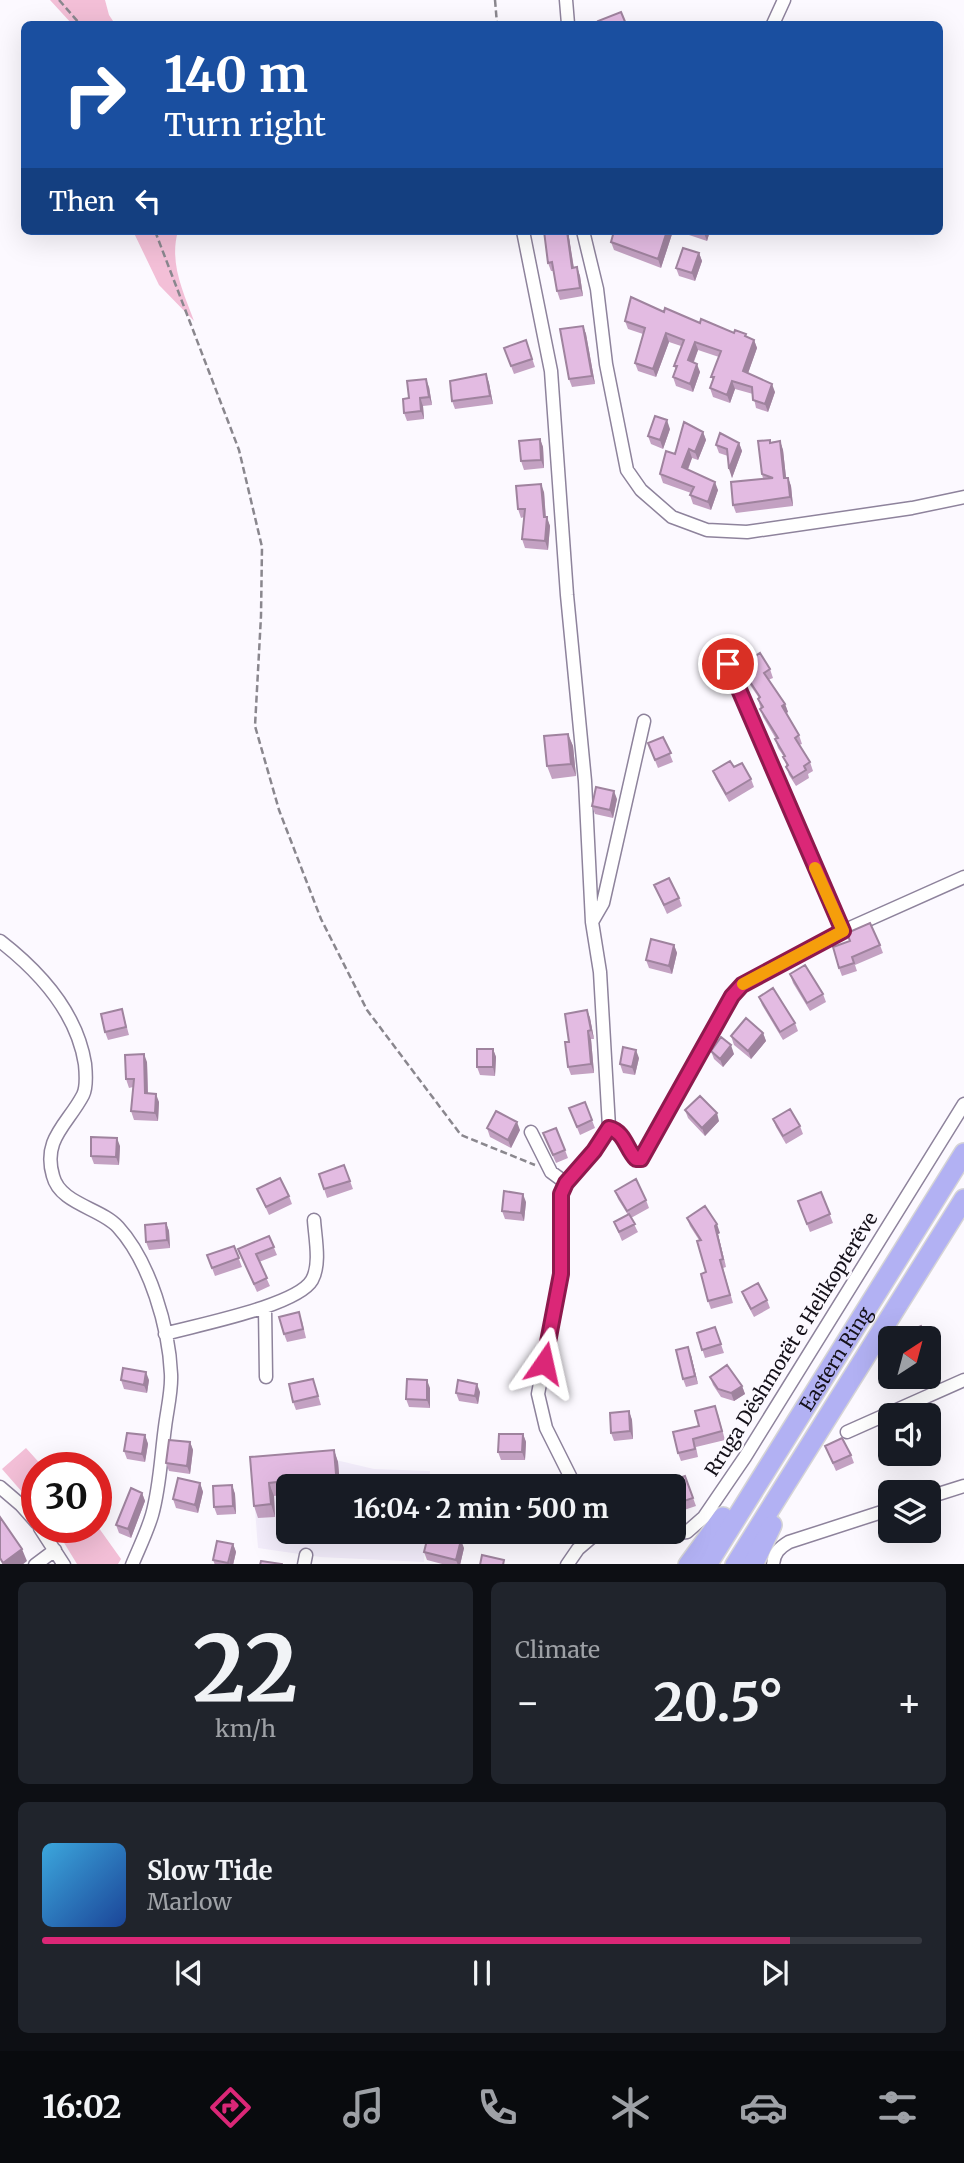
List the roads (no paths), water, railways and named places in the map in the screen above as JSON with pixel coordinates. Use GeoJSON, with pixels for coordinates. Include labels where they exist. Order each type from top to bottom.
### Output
{"type":"FeatureCollection","features":[{"type":"Feature","properties":{"kind":"highway","name":"Eastern Ring"},"geometry":{"type":"LineString","coordinates":[[707,1564],[964,1153]]}},
{"type":"Feature","properties":{"kind":"highway","name":"Eastern Ring"},"geometry":{"type":"LineString","coordinates":[[735,1564],[964,1199]]}},
{"type":"Feature","properties":{"kind":"highway"},"geometry":{"type":"LineString","coordinates":[[688,1564],[743,1491],[767,1466]]}},
{"type":"Feature","properties":{"kind":"highway"},"geometry":{"type":"LineString","coordinates":[[753,1564],[778,1511],[787,1481]]}},
{"type":"Feature","properties":{"kind":"street"},"geometry":{"type":"LineString","coordinates":[[566,0],[568,21]]}},
{"type":"Feature","properties":{"kind":"street"},"geometry":{"type":"LineString","coordinates":[[774,21],[784,0]]}},
{"type":"Feature","properties":{"kind":"street"},"geometry":{"type":"LineString","coordinates":[[524,235],[551,371],[567,595],[585,781],[592,922],[600,972],[609,1128],[594,1151],[566,1183],[561,1194],[561,1274],[538,1394],[546,1428],[569,1474]]}},
{"type":"Feature","properties":{"kind":"street"},"geometry":{"type":"LineString","coordinates":[[584,235],[597,289],[606,364],[627,470],[641,490],[672,517],[707,530],[747,532],[923,506],[964,497]]}},
{"type":"Feature","properties":{"kind":"street"},"geometry":{"type":"LineString","coordinates":[[728,664],[843,931]]}},
{"type":"Feature","properties":{"kind":"street"},"geometry":{"type":"LineString","coordinates":[[592,922],[603,903],[644,722]]}},
{"type":"Feature","properties":{"kind":"street"},"geometry":{"type":"LineString","coordinates":[[609,1128],[616,1129],[636,1159],[641,1159],[732,996],[742,985],[843,931],[964,877]]}},
{"type":"Feature","properties":{"kind":"street"},"geometry":{"type":"LineString","coordinates":[[0,941],[25,961],[49,988],[77,1033],[82,1050],[86,1072],[85,1090],[53,1142],[51,1164],[55,1183],[69,1196],[116,1224],[124,1234],[138,1255],[153,1288],[165,1334],[172,1376],[155,1499],[150,1521],[132,1564]]}},
{"type":"Feature","properties":{"kind":"street","name":"Rruga Dëshmorët e Helikopterëve"},"geometry":{"type":"LineString","coordinates":[[686,1532],[704,1517],[746,1457],[964,1104]]}},
{"type":"Feature","properties":{"kind":"street"},"geometry":{"type":"LineString","coordinates":[[531,1132],[551,1172],[566,1183]]}},
{"type":"Feature","properties":{"kind":"street"},"geometry":{"type":"LineString","coordinates":[[165,1334],[265,1308],[304,1289],[316,1272],[314,1220]]}},
{"type":"Feature","properties":{"kind":"street"},"geometry":{"type":"LineString","coordinates":[[265,1308],[266,1377]]}},
{"type":"Feature","properties":{"kind":"street"},"geometry":{"type":"LineString","coordinates":[[847,1432],[964,1380]]}},
{"type":"Feature","properties":{"kind":"street"},"geometry":{"type":"LineString","coordinates":[[941,1493],[964,1486]]}},
{"type":"Feature","properties":{"kind":"street"},"geometry":{"type":"LineString","coordinates":[[0,1487],[21,1505]]}},
{"type":"Feature","properties":{"kind":"street"},"geometry":{"type":"LineString","coordinates":[[773,1564],[773,1557],[779,1548],[789,1542],[878,1513]]}},
{"type":"Feature","properties":{"kind":"street"},"geometry":{"type":"LineString","coordinates":[[50,1543],[64,1564]]}},
{"type":"Feature","properties":{"kind":"street"},"geometry":{"type":"LineString","coordinates":[[567,1564],[584,1544]]}},
{"type":"Feature","properties":{"kind":"street"},"geometry":{"type":"LineString","coordinates":[[35,1564],[55,1550]]}}]}
